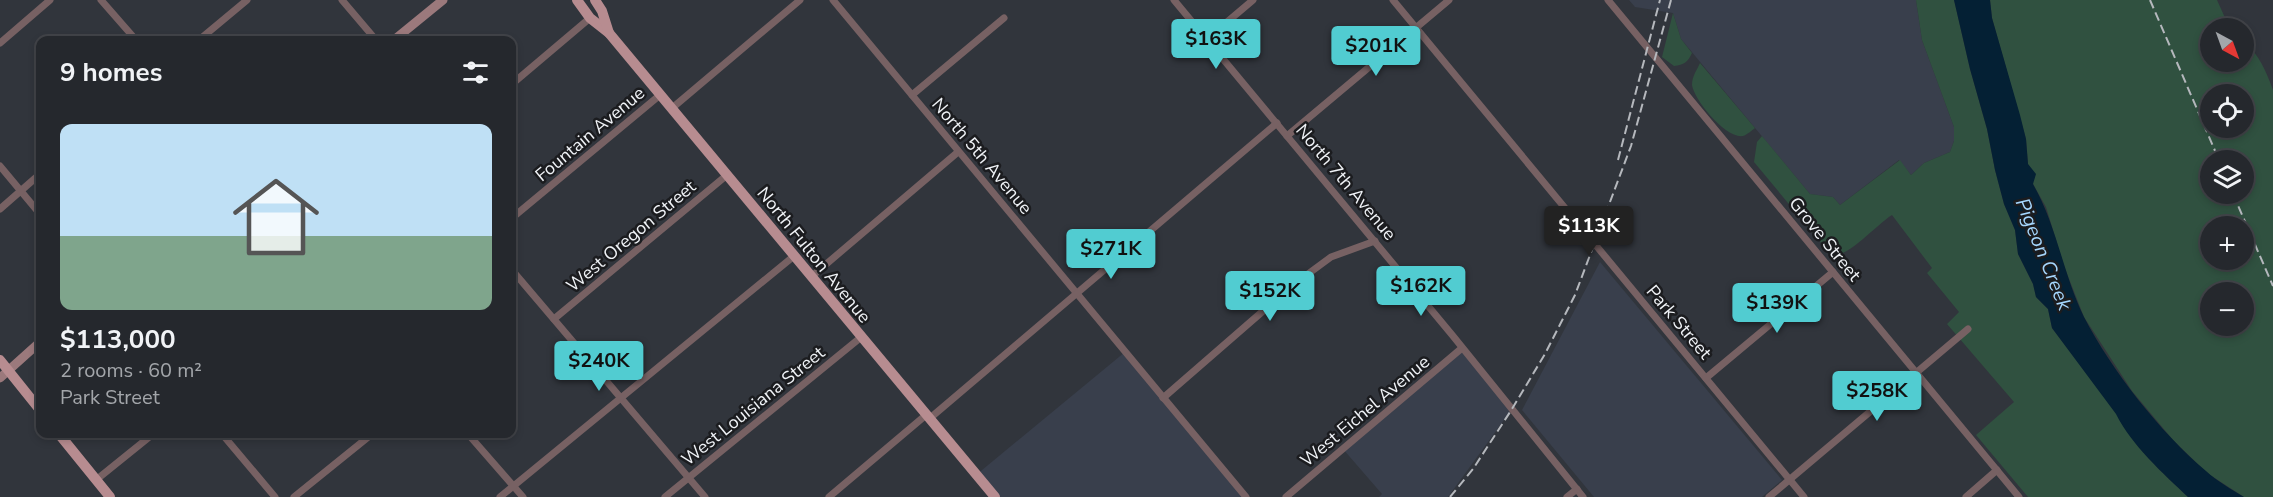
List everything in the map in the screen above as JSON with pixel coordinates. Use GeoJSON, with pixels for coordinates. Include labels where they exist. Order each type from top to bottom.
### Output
{"type":"FeatureCollection","features":[{"type":"Feature","properties":{"kind":"main road"},"geometry":{"type":"LineString","coordinates":[[399,36],[443,0]]}},
{"type":"Feature","properties":{"kind":"main road","name":"North Fulton Avenue"},"geometry":{"type":"LineString","coordinates":[[577,0],[590,18],[609,33],[993,496]]}},
{"type":"Feature","properties":{"kind":"main road","name":"North Fulton Avenue"},"geometry":{"type":"LineString","coordinates":[[595,0],[602,11],[609,33]]}},
{"type":"Feature","properties":{"kind":"main road"},"geometry":{"type":"LineString","coordinates":[[4,374],[36,346]]}},
{"type":"Feature","properties":{"kind":"main road"},"geometry":{"type":"LineString","coordinates":[[0,360],[4,374],[36,406]]}},
{"type":"Feature","properties":{"kind":"main road"},"geometry":{"type":"LineString","coordinates":[[62,438],[110,497]]}},
{"type":"Feature","properties":{"kind":"street"},"geometry":{"type":"LineString","coordinates":[[0,43],[50,0]]}},
{"type":"Feature","properties":{"kind":"street"},"geometry":{"type":"LineString","coordinates":[[101,0],[132,36]]}},
{"type":"Feature","properties":{"kind":"street"},"geometry":{"type":"LineString","coordinates":[[204,36],[247,0]]}},
{"type":"Feature","properties":{"kind":"street"},"geometry":{"type":"LineString","coordinates":[[342,0],[373,36]]}},
{"type":"Feature","properties":{"kind":"street","name":"Fountain Avenue"},"geometry":{"type":"LineString","coordinates":[[671,109],[800,0]]}},
{"type":"Feature","properties":{"kind":"street","name":"North 5th Avenue"},"geometry":{"type":"LineString","coordinates":[[833,0],[1246,497]]}},
{"type":"Feature","properties":{"kind":"street","name":"North 7th Avenue"},"geometry":{"type":"LineString","coordinates":[[1174,0],[1375,241],[1583,497]]}},
{"type":"Feature","properties":{"kind":"street"},"geometry":{"type":"LineString","coordinates":[[1207,39],[1252,0]]}},
{"type":"Feature","properties":{"kind":"street","name":"Park Street"},"geometry":{"type":"LineString","coordinates":[[1393,0],[1804,497]]}},
{"type":"Feature","properties":{"kind":"street"},"geometry":{"type":"LineString","coordinates":[[1287,136],[1449,0]]}},
{"type":"Feature","properties":{"kind":"street","name":"Grove Street"},"geometry":{"type":"LineString","coordinates":[[1608,0],[2019,497]]}},
{"type":"Feature","properties":{"kind":"street"},"geometry":{"type":"LineString","coordinates":[[516,81],[590,18]]}},
{"type":"Feature","properties":{"kind":"street"},"geometry":{"type":"LineString","coordinates":[[912,95],[1004,18]]}},
{"type":"Feature","properties":{"kind":"street","name":"Fountain Avenue"},"geometry":{"type":"LineString","coordinates":[[516,215],[660,95]]}},
{"type":"Feature","properties":{"kind":"street"},"geometry":{"type":"LineString","coordinates":[[829,497],[1076,294],[1277,123]]}},
{"type":"Feature","properties":{"kind":"street"},"geometry":{"type":"LineString","coordinates":[[811,277],[958,152]]}},
{"type":"Feature","properties":{"kind":"street"},"geometry":{"type":"LineString","coordinates":[[0,166],[36,209]]}},
{"type":"Feature","properties":{"kind":"street","name":"West Oregon Street"},"geometry":{"type":"LineString","coordinates":[[554,319],[727,175]]}},
{"type":"Feature","properties":{"kind":"street"},"geometry":{"type":"LineString","coordinates":[[0,209],[36,177]]}},
{"type":"Feature","properties":{"kind":"street"},"geometry":{"type":"LineString","coordinates":[[1163,398],[1293,285],[1331,257],[1375,241]]}},
{"type":"Feature","properties":{"kind":"street"},"geometry":{"type":"LineString","coordinates":[[500,497],[794,256]]}},
{"type":"Feature","properties":{"kind":"street"},"geometry":{"type":"LineString","coordinates":[[1706,378],[1833,272]]}},
{"type":"Feature","properties":{"kind":"street"},"geometry":{"type":"LineString","coordinates":[[516,275],[705,497]]}},
{"type":"Feature","properties":{"kind":"street"},"geometry":{"type":"LineString","coordinates":[[1769,497],[1968,328]]}},
{"type":"Feature","properties":{"kind":"street","name":"West Louisiana Street"},"geometry":{"type":"LineString","coordinates":[[665,497],[860,338]]}},
{"type":"Feature","properties":{"kind":"street","name":"West Eichel Avenue"},"geometry":{"type":"LineString","coordinates":[[1286,497],[1462,348]]}},
{"type":"Feature","properties":{"kind":"street"},"geometry":{"type":"LineString","coordinates":[[96,480],[148,438]]}},
{"type":"Feature","properties":{"kind":"street"},"geometry":{"type":"LineString","coordinates":[[225,438],[274,497]]}},
{"type":"Feature","properties":{"kind":"street"},"geometry":{"type":"LineString","coordinates":[[294,497],[367,438]]}},
{"type":"Feature","properties":{"kind":"street"},"geometry":{"type":"LineString","coordinates":[[471,438],[523,497]]}},
{"type":"Feature","properties":{"kind":"street"},"geometry":{"type":"LineString","coordinates":[[1966,497],[1997,470]]}},
{"type":"Feature","properties":{"kind":"street"},"geometry":{"type":"LineString","coordinates":[[1567,497],[1577,489]]}},
{"type":"Feature","properties":{"kind":"shaded area"},"geometry":{"type":"Polygon","coordinates":[[[1629,0],[1916,0],[1922,40],[1954,127],[1954,141],[1950,152],[1924,163],[1911,175],[1899,160],[1840,205],[1833,197],[1810,194],[1681,39],[1673,13],[1635,7],[1629,0]]]}},
{"type":"Feature","properties":{"kind":"shaded area"},"geometry":{"type":"Polygon","coordinates":[[[1600,262],[1782,480],[1762,497],[1594,497],[1522,410],[1600,262]]]}},
{"type":"Feature","properties":{"kind":"shaded area"},"geometry":{"type":"Polygon","coordinates":[[[1462,348],[1512,409],[1448,497],[1379,497],[1382,494],[1343,449],[1462,348]]]}},
{"type":"Feature","properties":{"kind":"shaded area"},"geometry":{"type":"Polygon","coordinates":[[[1125,352],[1246,497],[995,497],[976,475],[1125,352]]]}},
{"type":"Feature","properties":{"kind":"green space"},"geometry":{"type":"Polygon","coordinates":[[[1916,0],[1954,0],[2004,204],[2015,230],[2018,254],[2033,284],[2036,297],[2048,309],[2052,328],[2117,414],[2139,448],[2188,497],[2028,497],[1976,435],[2014,402],[1947,324],[1959,312],[1927,273],[1932,268],[1892,215],[1855,246],[1839,255],[1832,256],[1754,162],[1757,142],[1762,136],[1810,194],[1833,197],[1840,205],[1900,160],[1911,175],[1924,163],[1950,152],[1954,141],[1954,127],[1922,40],[1916,0]]]}},
{"type":"Feature","properties":{"kind":"green space"},"geometry":{"type":"Polygon","coordinates":[[[1990,0],[2217,0],[2225,18],[2200,18],[2200,72],[2254,72],[2254,52],[2262,63],[2273,90],[2273,497],[2244,497],[2207,473],[2173,440],[2132,391],[2084,317],[2064,266],[2046,207],[2033,184],[2028,164],[2026,139],[1992,18],[1990,0]]]}},
{"type":"Feature","properties":{"kind":"green space"},"geometry":{"type":"Polygon","coordinates":[[[1673,13],[1681,39],[1692,53],[1685,63],[1674,66],[1662,57],[1673,13]]]}},
{"type":"Feature","properties":{"kind":"green space"},"geometry":{"type":"Polygon","coordinates":[[[1700,63],[1755,128],[1748,134],[1736,135],[1728,131],[1698,100],[1692,85],[1700,63]]]}},
{"type":"Feature","properties":{"kind":"water","name":"Pigeon Creek"},"geometry":{"type":"Polygon","coordinates":[[[1954,0],[1990,0],[1992,18],[2026,139],[2028,164],[2036,174],[2033,184],[2048,216],[2077,301],[2095,338],[2138,400],[2171,438],[2210,475],[2244,497],[2188,497],[2158,469],[2130,437],[2116,414],[2052,328],[2048,309],[2036,297],[2033,284],[2018,254],[2015,230],[2004,204],[1954,0]]]}},
{"type":"Feature","properties":{"kind":"railway"},"geometry":{"type":"LineString","coordinates":[[1618,160],[1660,0]]}},
{"type":"Feature","properties":{"kind":"railway"},"geometry":{"type":"LineString","coordinates":[[1450,497],[1473,469],[1512,409],[1545,354],[1575,295],[1631,146],[1671,0]]}},
{"type":"Feature","properties":{"kind":"railway"},"geometry":{"type":"LineString","coordinates":[[2150,0],[2215,150]]}},
{"type":"Feature","properties":{"kind":"railway"},"geometry":{"type":"LineString","coordinates":[[2237,204],[2273,286]]}}]}
